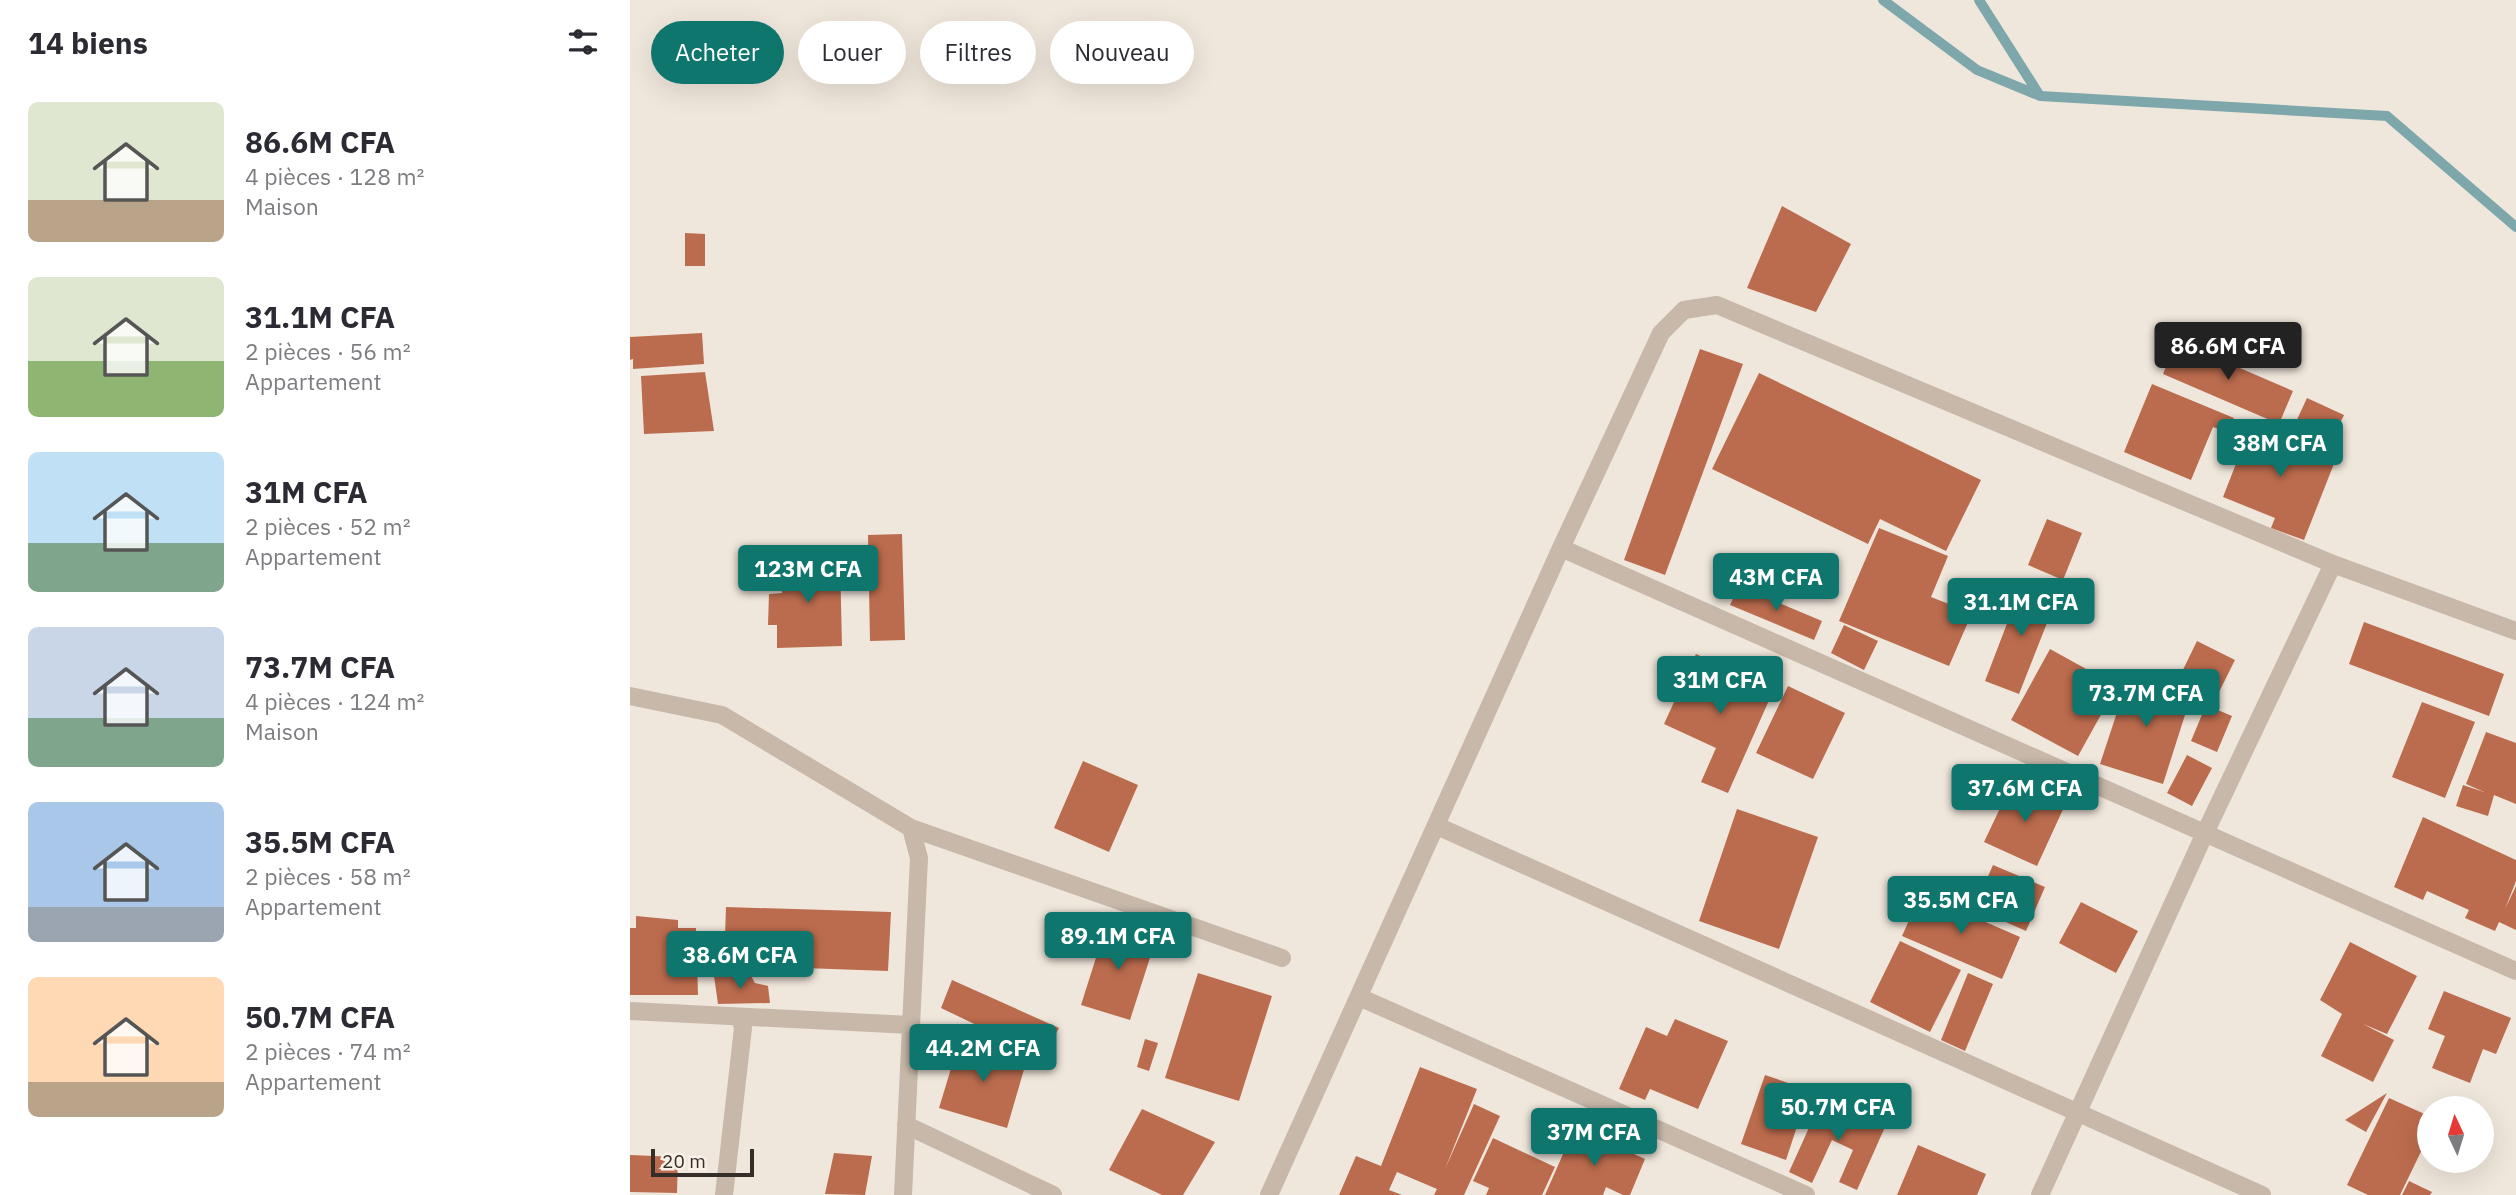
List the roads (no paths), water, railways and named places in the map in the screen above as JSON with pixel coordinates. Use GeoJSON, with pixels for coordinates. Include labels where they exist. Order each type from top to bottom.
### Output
{"type":"FeatureCollection","features":[{"type":"Feature","properties":{"kind":"street"},"geometry":{"type":"LineString","coordinates":[[1269,1195],[1661,333],[1684,310],[1717,306],[2333,564],[2516,631]]}},
{"type":"Feature","properties":{"kind":"street"},"geometry":{"type":"LineString","coordinates":[[1561,548],[2516,971]]}},
{"type":"Feature","properties":{"kind":"street"},"geometry":{"type":"LineString","coordinates":[[2040,1195],[2205,832],[2333,564]]}},
{"type":"Feature","properties":{"kind":"street"},"geometry":{"type":"LineString","coordinates":[[630,696],[722,715],[911,828],[1282,958]]}},
{"type":"Feature","properties":{"kind":"street"},"geometry":{"type":"LineString","coordinates":[[1437,827],[2262,1195]]}},
{"type":"Feature","properties":{"kind":"street"},"geometry":{"type":"LineString","coordinates":[[902,1195],[919,858],[911,828]]}},
{"type":"Feature","properties":{"kind":"street"},"geometry":{"type":"LineString","coordinates":[[1359,998],[1806,1195]]}},
{"type":"Feature","properties":{"kind":"street"},"geometry":{"type":"LineString","coordinates":[[630,1011],[910,1025]]}},
{"type":"Feature","properties":{"kind":"street"},"geometry":{"type":"LineString","coordinates":[[724,1195],[743,1028],[740,1017]]}},
{"type":"Feature","properties":{"kind":"street"},"geometry":{"type":"LineString","coordinates":[[906,1125],[1053,1195]]}},
{"type":"Feature","properties":{"kind":"waterway"},"geometry":{"type":"LineString","coordinates":[[1883,0],[1977,70],[2040,96]]}},
{"type":"Feature","properties":{"kind":"waterway"},"geometry":{"type":"LineString","coordinates":[[1979,0],[2040,96],[2387,116],[2516,227]]}}]}
